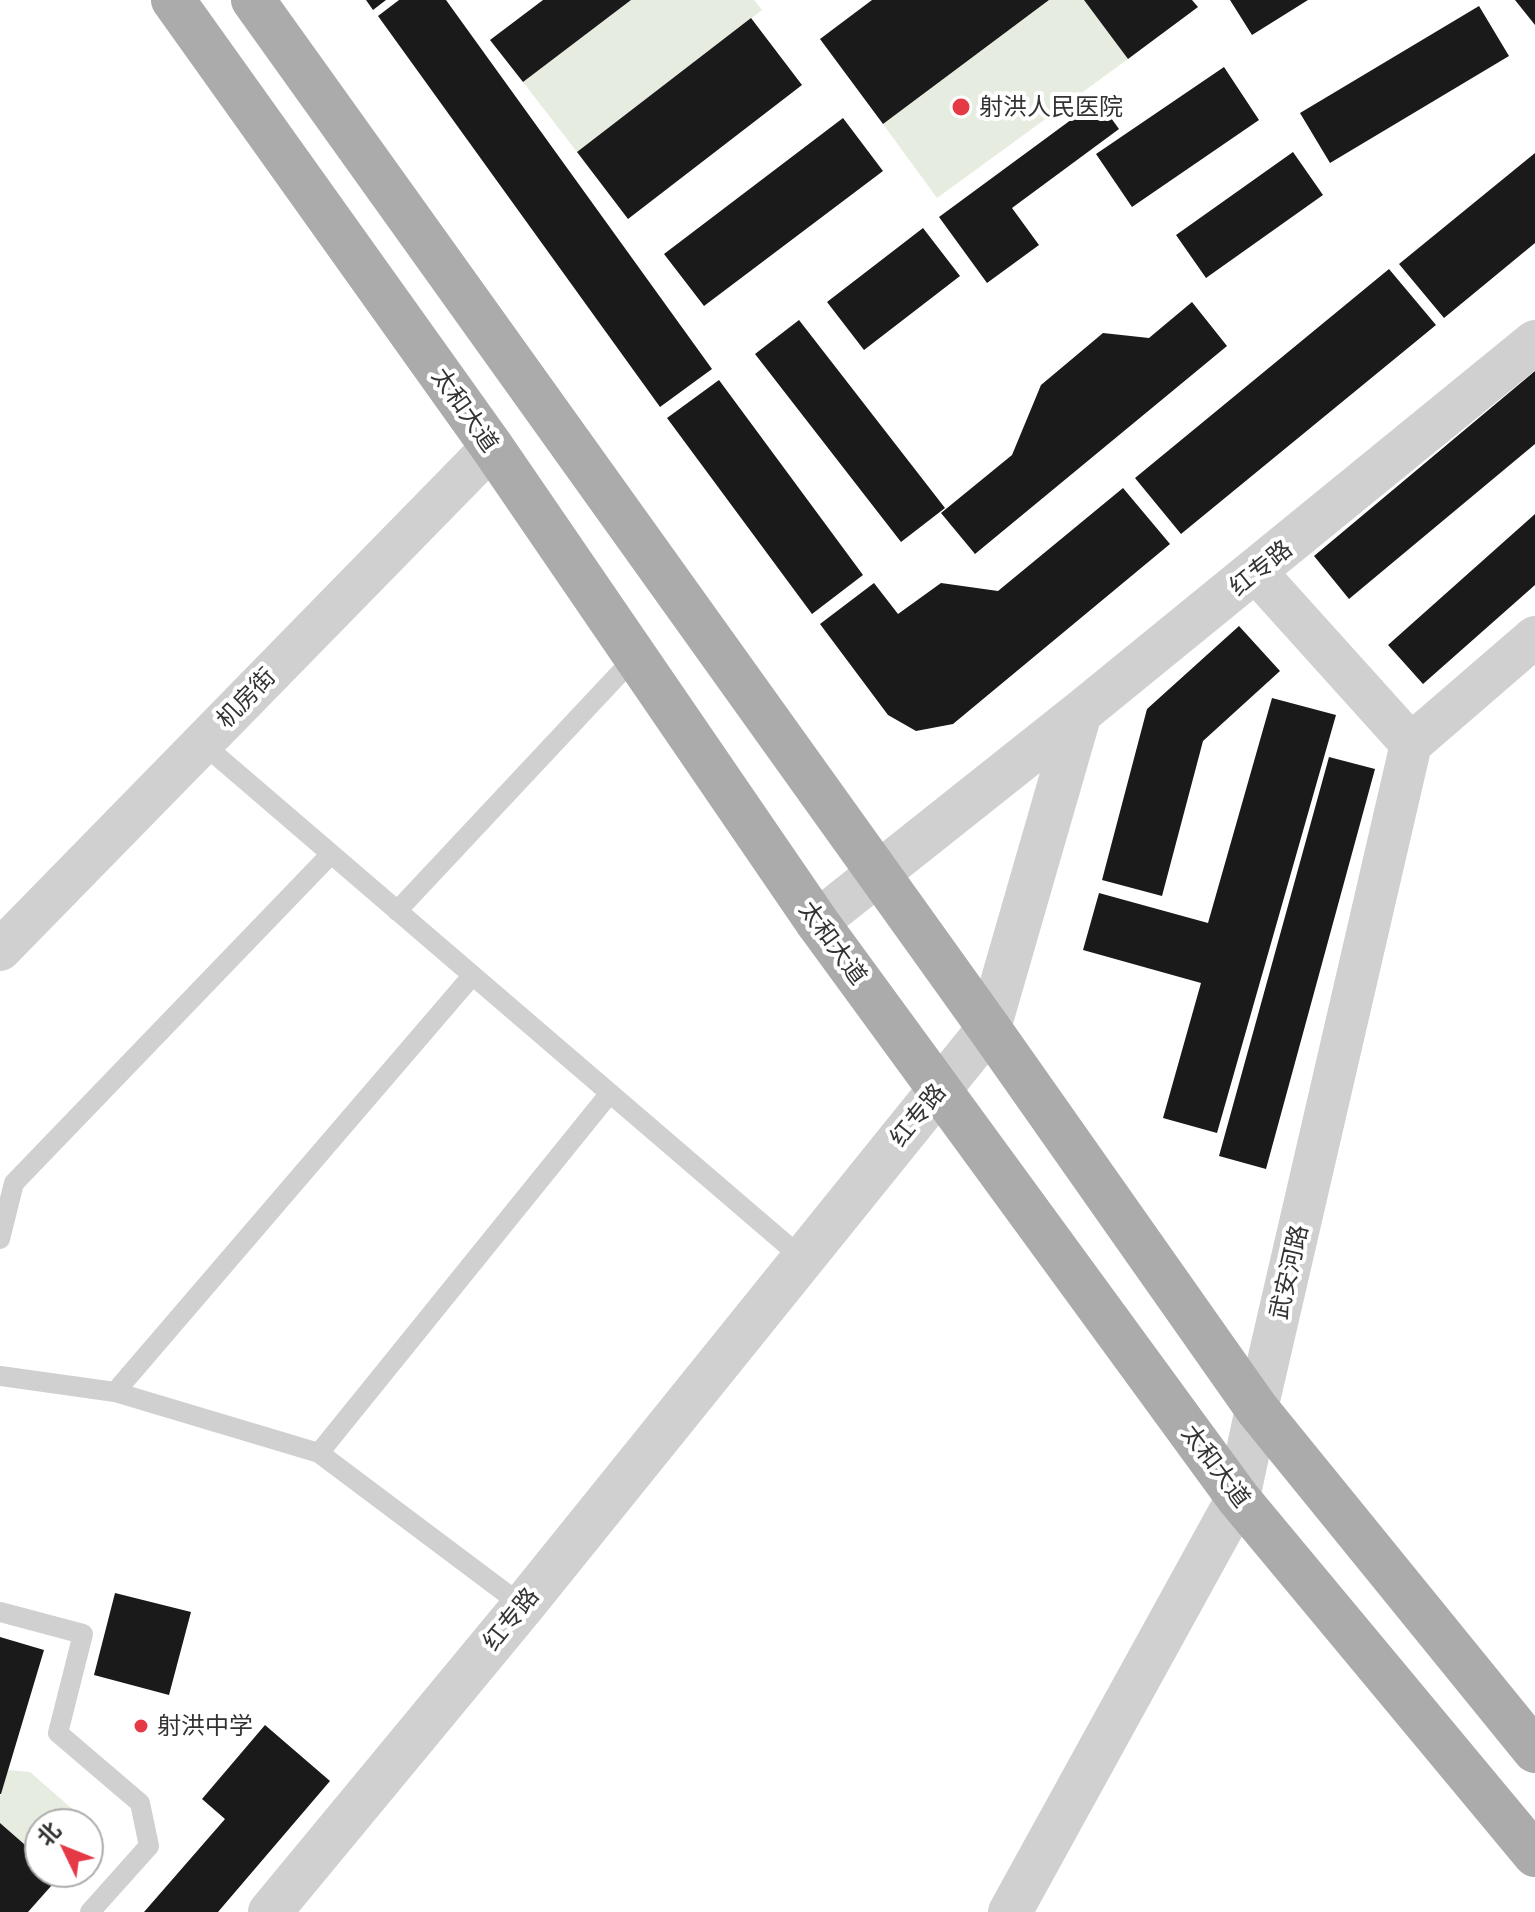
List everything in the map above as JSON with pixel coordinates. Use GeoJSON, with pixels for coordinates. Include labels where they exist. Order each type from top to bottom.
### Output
{"type":"FeatureCollection","features":[{"type":"Feature","properties":{"kind":"main road","name":"太和大道"},"geometry":{"type":"LineString","coordinates":[[173,0],[492,447],[817,922],[1238,1498],[1535,1855]]}},
{"type":"Feature","properties":{"kind":"main road"},"geometry":{"type":"LineString","coordinates":[[253,0],[989,1028],[1257,1409],[1535,1751]]}},
{"type":"Feature","properties":{"kind":"street","name":"红专路"},"geometry":{"type":"LineString","coordinates":[[270,1912],[523,1606],[989,1028],[1080,713],[1535,342]]}},
{"type":"Feature","properties":{"kind":"street","name":"机房街"},"geometry":{"type":"LineString","coordinates":[[0,950],[492,447]]}},
{"type":"Feature","properties":{"kind":"street"},"geometry":{"type":"LineString","coordinates":[[1256,572],[1411,744],[1535,637]]}},
{"type":"Feature","properties":{"kind":"street"},"geometry":{"type":"LineString","coordinates":[[817,922],[1080,713]]}},
{"type":"Feature","properties":{"kind":"street","name":"武安河路"},"geometry":{"type":"LineString","coordinates":[[1010,1912],[1238,1498],[1411,744]]}},
{"type":"Feature","properties":{"kind":"lane"},"geometry":{"type":"LineString","coordinates":[[397,911],[635,657]]}},
{"type":"Feature","properties":{"kind":"lane"},"geometry":{"type":"LineString","coordinates":[[202,743],[802,1258]]}},
{"type":"Feature","properties":{"kind":"lane"},"geometry":{"type":"LineString","coordinates":[[0,1239],[14,1183],[331,854]]}},
{"type":"Feature","properties":{"kind":"lane"},"geometry":{"type":"LineString","coordinates":[[115,1392],[472,976]]}},
{"type":"Feature","properties":{"kind":"lane"},"geometry":{"type":"LineString","coordinates":[[319,1453],[610,1093]]}},
{"type":"Feature","properties":{"kind":"lane"},"geometry":{"type":"LineString","coordinates":[[0,1376],[115,1392],[319,1453],[523,1606]]}},
{"type":"Feature","properties":{"kind":"lane"},"geometry":{"type":"LineString","coordinates":[[0,1612],[83,1634],[58,1733],[140,1803],[149,1846],[90,1912]]}},
{"type":"Feature","properties":{"kind":"shaded area"},"geometry":{"type":"Polygon","coordinates":[[[631,0],[754,0],[762,10],[577,152],[523,82],[631,0]]]}},
{"type":"Feature","properties":{"kind":"shaded area"},"geometry":{"type":"Polygon","coordinates":[[[1049,0],[1084,0],[1128,59],[937,198],[883,124],[1049,0]]]}},
{"type":"Feature","properties":{"kind":"shaded area"},"geometry":{"type":"Polygon","coordinates":[[[8,1770],[30,1772],[71,1808],[24,1808],[24,1844],[0,1823],[0,1797],[8,1770]]]}},
{"type":"Feature","properties":{"kind":"building"},"geometry":{"type":"Polygon","coordinates":[[[366,0],[386,0],[373,10],[366,0]]]}},
{"type":"Feature","properties":{"kind":"building"},"geometry":{"type":"Polygon","coordinates":[[[399,0],[446,0],[712,369],[660,407],[378,16],[399,0]]]}},
{"type":"Feature","properties":{"kind":"building"},"geometry":{"type":"Polygon","coordinates":[[[543,0],[631,0],[523,82],[490,40],[543,0]]]}},
{"type":"Feature","properties":{"kind":"building"},"geometry":{"type":"Polygon","coordinates":[[[872,0],[1049,0],[883,124],[820,39],[872,0]]]}},
{"type":"Feature","properties":{"kind":"building"},"geometry":{"type":"Polygon","coordinates":[[[1084,0],[1192,0],[1198,7],[1128,59],[1084,0]]]}},
{"type":"Feature","properties":{"kind":"building"},"geometry":{"type":"Polygon","coordinates":[[[1230,0],[1308,0],[1252,35],[1230,0]]]}},
{"type":"Feature","properties":{"kind":"building"},"geometry":{"type":"Polygon","coordinates":[[[1515,0],[1535,0],[1535,25],[1515,0]]]}},
{"type":"Feature","properties":{"kind":"building"},"geometry":{"type":"Polygon","coordinates":[[[1479,6],[1509,56],[1330,163],[1300,113],[1479,6]]]}},
{"type":"Feature","properties":{"kind":"building"},"geometry":{"type":"Polygon","coordinates":[[[751,18],[802,85],[628,219],[577,152],[751,18]]]}},
{"type":"Feature","properties":{"kind":"building"},"geometry":{"type":"Polygon","coordinates":[[[1224,67],[1259,120],[1132,207],[1096,154],[1224,67]]]}},
{"type":"Feature","properties":{"kind":"building"},"geometry":{"type":"Polygon","coordinates":[[[1098,100],[1119,129],[1012,208],[1039,245],[987,283],[939,217],[1098,100]]]}},
{"type":"Feature","properties":{"kind":"building"},"geometry":{"type":"Polygon","coordinates":[[[843,118],[883,171],[704,306],[664,254],[843,118]]]}},
{"type":"Feature","properties":{"kind":"building"},"geometry":{"type":"Polygon","coordinates":[[[1293,152],[1323,195],[1206,278],[1176,235],[1293,152]]]}},
{"type":"Feature","properties":{"kind":"building"},"geometry":{"type":"Polygon","coordinates":[[[1535,153],[1535,243],[1444,318],[1399,264],[1535,153]]]}},
{"type":"Feature","properties":{"kind":"building"},"geometry":{"type":"Polygon","coordinates":[[[923,228],[960,276],[864,350],[827,302],[923,228]]]}},
{"type":"Feature","properties":{"kind":"building"},"geometry":{"type":"Polygon","coordinates":[[[1389,269],[1436,325],[1181,534],[1135,478],[1389,269]]]}},
{"type":"Feature","properties":{"kind":"building"},"geometry":{"type":"Polygon","coordinates":[[[1192,302],[1227,346],[975,554],[941,513],[1012,455],[1041,385],[1103,333],[1149,338],[1192,302]]]}},
{"type":"Feature","properties":{"kind":"building"},"geometry":{"type":"Polygon","coordinates":[[[799,320],[945,508],[901,542],[755,354],[799,320]]]}},
{"type":"Feature","properties":{"kind":"building"},"geometry":{"type":"Polygon","coordinates":[[[1535,371],[1535,444],[1349,599],[1314,556],[1535,371]]]}},
{"type":"Feature","properties":{"kind":"building"},"geometry":{"type":"Polygon","coordinates":[[[719,380],[863,575],[812,614],[667,418],[719,380]]]}},
{"type":"Feature","properties":{"kind":"building"},"geometry":{"type":"Polygon","coordinates":[[[1123,488],[1170,544],[953,724],[916,731],[888,715],[820,624],[874,583],[898,614],[941,583],[998,591],[1123,488]]]}},
{"type":"Feature","properties":{"kind":"building"},"geometry":{"type":"Polygon","coordinates":[[[1535,514],[1535,585],[1423,684],[1388,645],[1535,514]]]}},
{"type":"Feature","properties":{"kind":"building"},"geometry":{"type":"Polygon","coordinates":[[[1239,626],[1280,671],[1203,741],[1162,896],[1102,880],[1147,709],[1239,626]]]}},
{"type":"Feature","properties":{"kind":"building"},"geometry":{"type":"Polygon","coordinates":[[[1272,698],[1336,715],[1217,1133],[1163,1118],[1201,983],[1083,950],[1099,893],[1208,923],[1272,698]]]}},
{"type":"Feature","properties":{"kind":"building"},"geometry":{"type":"Polygon","coordinates":[[[1329,757],[1375,769],[1266,1169],[1219,1156],[1329,757]]]}},
{"type":"Feature","properties":{"kind":"building"},"geometry":{"type":"Polygon","coordinates":[[[115,1593],[191,1612],[169,1695],[94,1675],[115,1593]]]}},
{"type":"Feature","properties":{"kind":"building"},"geometry":{"type":"Polygon","coordinates":[[[0,1637],[44,1650],[1,1794],[0,1794],[0,1637]]]}},
{"type":"Feature","properties":{"kind":"building"},"geometry":{"type":"Polygon","coordinates":[[[265,1725],[330,1781],[218,1912],[144,1912],[225,1819],[202,1799],[265,1725]]]}},
{"type":"Feature","properties":{"kind":"building"},"geometry":{"type":"Polygon","coordinates":[[[0,1823],[24,1844],[24,1888],[49,1888],[28,1912],[0,1912],[0,1823]]]}},
{"type":"Feature","properties":{"kind":"place","name":"射洪人民医院"},"geometry":{"type":"Point","coordinates":[961,107]}},
{"type":"Feature","properties":{"kind":"place","name":"射洪中学"},"geometry":{"type":"Point","coordinates":[141,1726]}}]}
